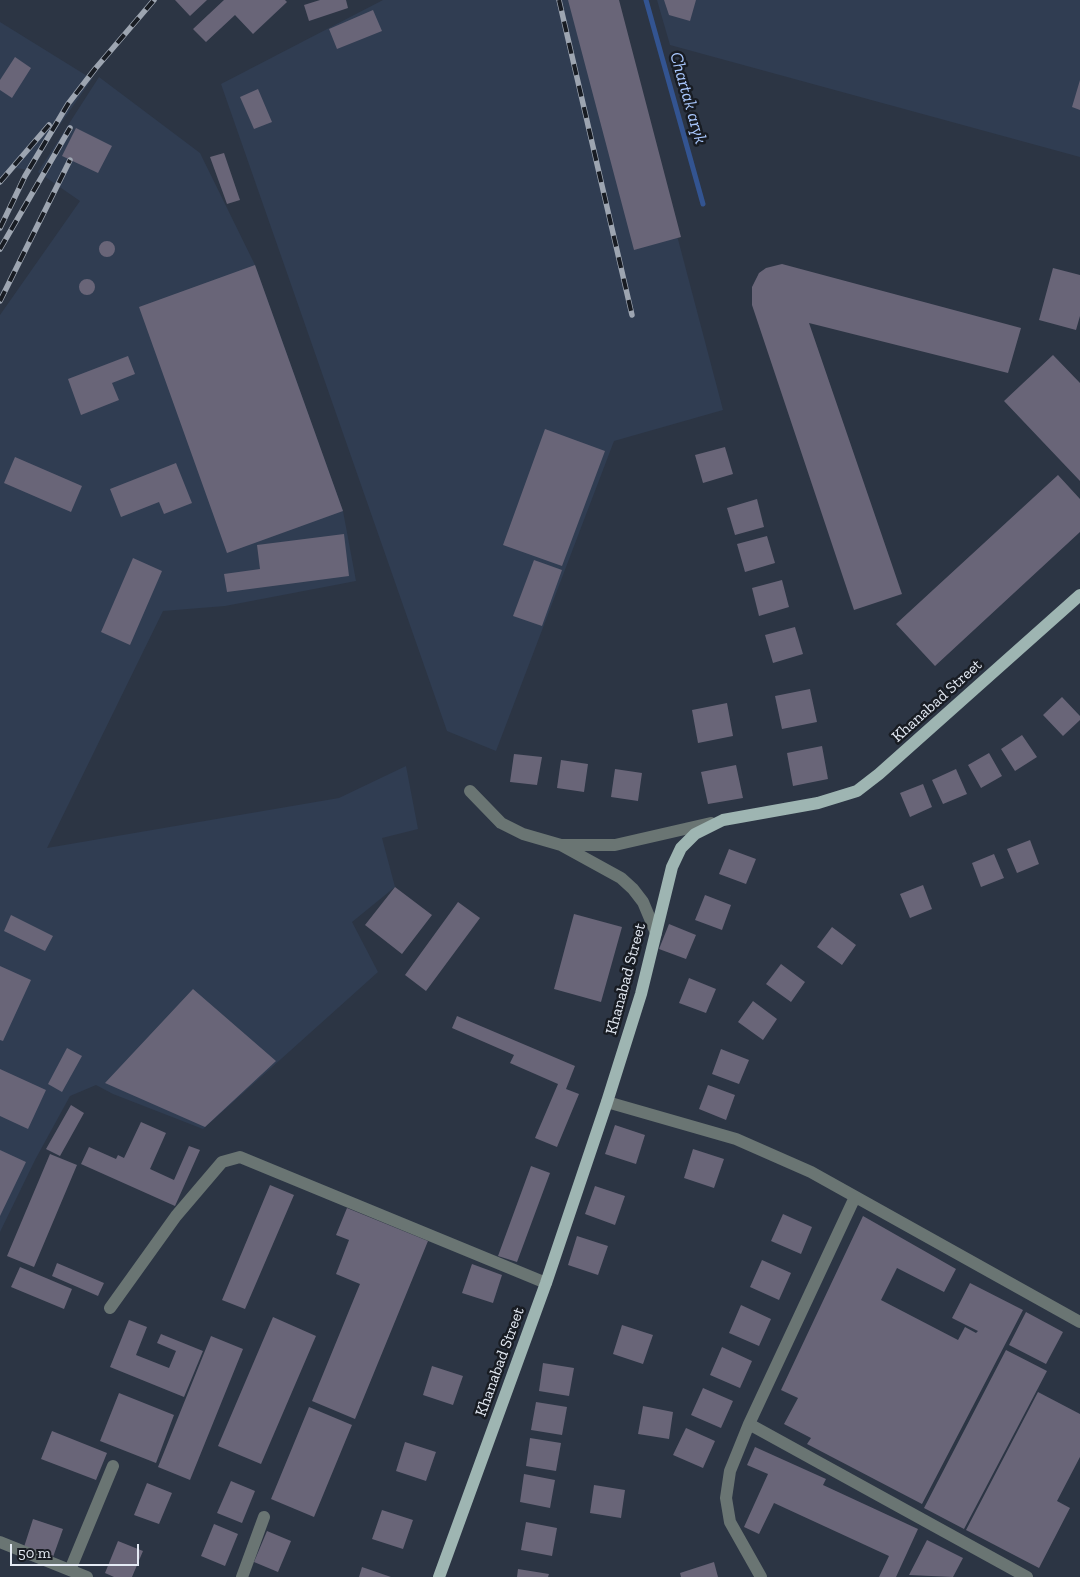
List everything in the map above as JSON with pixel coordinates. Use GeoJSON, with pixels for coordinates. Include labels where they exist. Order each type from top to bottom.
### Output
{"type":"FeatureCollection","features":[{"type":"Feature","properties":{"kind":"main road","name":"Khanabad Street"},"geometry":{"type":"LineString","coordinates":[[439,1577],[546,1283],[607,1102],[641,994],[672,867],[680,848],[695,834],[723,820],[818,803],[857,791],[879,774],[1080,594]]}},
{"type":"Feature","properties":{"kind":"street"},"geometry":{"type":"LineString","coordinates":[[470,791],[501,823],[523,834],[561,845],[621,878],[644,902],[656,933]]}},
{"type":"Feature","properties":{"kind":"street"},"geometry":{"type":"LineString","coordinates":[[561,845],[623,843],[723,820]]}},
{"type":"Feature","properties":{"kind":"street"},"geometry":{"type":"LineString","coordinates":[[607,1102],[736,1139],[811,1172],[1080,1322]]}},
{"type":"Feature","properties":{"kind":"street"},"geometry":{"type":"LineString","coordinates":[[110,1308],[176,1216],[222,1162],[240,1157],[546,1283]]}},
{"type":"Feature","properties":{"kind":"street"},"geometry":{"type":"LineString","coordinates":[[761,1577],[730,1522],[726,1498],[730,1471],[749,1424],[855,1197]]}},
{"type":"Feature","properties":{"kind":"street"},"geometry":{"type":"LineString","coordinates":[[749,1424],[1027,1577]]}},
{"type":"Feature","properties":{"kind":"street"},"geometry":{"type":"LineString","coordinates":[[70,1570],[114,1466]]}},
{"type":"Feature","properties":{"kind":"street"},"geometry":{"type":"LineString","coordinates":[[242,1577],[264,1517]]}},
{"type":"Feature","properties":{"kind":"street"},"geometry":{"type":"LineString","coordinates":[[0,1542],[87,1577]]}},
{"type":"Feature","properties":{"kind":"shaded area"},"geometry":{"type":"Polygon","coordinates":[[[383,0],[615,0],[723,410],[614,441],[496,751],[447,731],[221,84],[383,0]]]}},
{"type":"Feature","properties":{"kind":"shaded area"},"geometry":{"type":"Polygon","coordinates":[[[657,0],[1080,0],[1080,157],[670,45],[657,0]]]}},
{"type":"Feature","properties":{"kind":"shaded area"},"geometry":{"type":"Polygon","coordinates":[[[0,22],[92,79],[28,170],[10,167],[0,185],[0,22]]]}},
{"type":"Feature","properties":{"kind":"shaded area"},"geometry":{"type":"Polygon","coordinates":[[[99,77],[200,153],[255,265],[343,511],[356,581],[225,606],[163,611],[47,848],[339,798],[406,766],[418,829],[382,838],[395,887],[352,922],[378,972],[203,1129],[113,1094],[96,1085],[70,1096],[35,1160],[0,1232],[0,315],[80,201],[38,172],[99,77]]]}},
{"type":"Feature","properties":{"kind":"building"},"geometry":{"type":"Polygon","coordinates":[[[175,0],[207,0],[190,16],[175,0]]]}},
{"type":"Feature","properties":{"kind":"building"},"geometry":{"type":"Polygon","coordinates":[[[224,0],[285,0],[287,2],[253,34],[235,15],[206,42],[193,29],[224,0]]]}},
{"type":"Feature","properties":{"kind":"building"},"geometry":{"type":"Polygon","coordinates":[[[320,0],[346,0],[348,8],[309,21],[304,5],[320,0]]]}},
{"type":"Feature","properties":{"kind":"building"},"geometry":{"type":"Polygon","coordinates":[[[568,0],[619,0],[681,237],[634,250],[568,0]]]}},
{"type":"Feature","properties":{"kind":"building"},"geometry":{"type":"Polygon","coordinates":[[[664,0],[696,0],[690,21],[669,15],[664,0]]]}},
{"type":"Feature","properties":{"kind":"building"},"geometry":{"type":"Polygon","coordinates":[[[373,10],[382,31],[337,49],[329,29],[373,10]]]}},
{"type":"Feature","properties":{"kind":"building"},"geometry":{"type":"Polygon","coordinates":[[[15,57],[31,68],[12,98],[0,90],[0,80],[15,57]]]}},
{"type":"Feature","properties":{"kind":"building"},"geometry":{"type":"Polygon","coordinates":[[[1080,80],[1080,110],[1072,107],[1080,80]]]}},
{"type":"Feature","properties":{"kind":"building"},"geometry":{"type":"Polygon","coordinates":[[[258,89],[272,122],[254,129],[240,97],[258,89]]]}},
{"type":"Feature","properties":{"kind":"building"},"geometry":{"type":"Polygon","coordinates":[[[76,128],[112,146],[98,173],[62,156],[76,128]]]}},
{"type":"Feature","properties":{"kind":"building"},"geometry":{"type":"Polygon","coordinates":[[[224,153],[240,200],[227,204],[210,157],[224,153]]]}},
{"type":"Feature","properties":{"kind":"building"},"geometry":{"type":"Polygon","coordinates":[[[104,241],[110,241],[115,246],[113,255],[104,257],[99,252],[99,246],[104,241]]]}},
{"type":"Feature","properties":{"kind":"building"},"geometry":{"type":"Polygon","coordinates":[[[782,264],[1021,328],[1008,373],[809,323],[902,594],[854,610],[752,305],[752,287],[759,273],[766,268],[782,264]]]}},
{"type":"Feature","properties":{"kind":"building"},"geometry":{"type":"Polygon","coordinates":[[[255,265],[343,511],[227,553],[139,307],[255,265]]]}},
{"type":"Feature","properties":{"kind":"building"},"geometry":{"type":"Polygon","coordinates":[[[1053,268],[1080,275],[1080,316],[1076,330],[1039,320],[1053,268]]]}},
{"type":"Feature","properties":{"kind":"building"},"geometry":{"type":"Polygon","coordinates":[[[84,279],[90,279],[95,284],[93,293],[84,295],[79,290],[79,284],[84,279]]]}},
{"type":"Feature","properties":{"kind":"building"},"geometry":{"type":"Polygon","coordinates":[[[1053,355],[1080,383],[1080,481],[1004,401],[1053,355]]]}},
{"type":"Feature","properties":{"kind":"building"},"geometry":{"type":"Polygon","coordinates":[[[128,356],[135,374],[112,383],[119,400],[81,415],[68,379],[128,356]]]}},
{"type":"Feature","properties":{"kind":"building"},"geometry":{"type":"Polygon","coordinates":[[[545,429],[605,451],[562,566],[503,545],[545,429]]]}},
{"type":"Feature","properties":{"kind":"building"},"geometry":{"type":"Polygon","coordinates":[[[725,447],[733,474],[703,483],[695,455],[725,447]]]}},
{"type":"Feature","properties":{"kind":"building"},"geometry":{"type":"Polygon","coordinates":[[[15,457],[82,486],[71,512],[4,483],[15,457]]]}},
{"type":"Feature","properties":{"kind":"building"},"geometry":{"type":"Polygon","coordinates":[[[176,463],[192,503],[164,514],[159,502],[121,517],[110,489],[176,463]]]}},
{"type":"Feature","properties":{"kind":"building"},"geometry":{"type":"Polygon","coordinates":[[[1058,475],[1080,499],[1080,532],[935,666],[896,624],[1058,475]]]}},
{"type":"Feature","properties":{"kind":"building"},"geometry":{"type":"Polygon","coordinates":[[[757,499],[764,527],[735,535],[727,508],[757,499]]]}},
{"type":"Feature","properties":{"kind":"building"},"geometry":{"type":"Polygon","coordinates":[[[344,534],[349,576],[227,592],[224,574],[260,569],[257,545],[344,534]]]}},
{"type":"Feature","properties":{"kind":"building"},"geometry":{"type":"Polygon","coordinates":[[[767,536],[775,563],[745,572],[737,544],[767,536]]]}},
{"type":"Feature","properties":{"kind":"building"},"geometry":{"type":"Polygon","coordinates":[[[133,558],[162,571],[130,645],[101,632],[133,558]]]}},
{"type":"Feature","properties":{"kind":"building"},"geometry":{"type":"Polygon","coordinates":[[[534,560],[562,570],[542,626],[513,616],[534,560]]]}},
{"type":"Feature","properties":{"kind":"building"},"geometry":{"type":"Polygon","coordinates":[[[782,580],[789,607],[759,616],[752,588],[782,580]]]}},
{"type":"Feature","properties":{"kind":"building"},"geometry":{"type":"Polygon","coordinates":[[[795,627],[803,654],[773,663],[765,635],[795,627]]]}},
{"type":"Feature","properties":{"kind":"building"},"geometry":{"type":"Polygon","coordinates":[[[810,689],[817,722],[782,729],[775,696],[810,689]]]}},
{"type":"Feature","properties":{"kind":"building"},"geometry":{"type":"Polygon","coordinates":[[[1062,697],[1080,716],[1080,720],[1063,736],[1043,715],[1062,697]]]}},
{"type":"Feature","properties":{"kind":"building"},"geometry":{"type":"Polygon","coordinates":[[[727,703],[733,736],[698,743],[692,710],[727,703]]]}},
{"type":"Feature","properties":{"kind":"building"},"geometry":{"type":"Polygon","coordinates":[[[1022,735],[1037,757],[1015,771],[1001,749],[1022,735]]]}},
{"type":"Feature","properties":{"kind":"building"},"geometry":{"type":"Polygon","coordinates":[[[822,746],[828,779],[793,786],[787,753],[822,746]]]}},
{"type":"Feature","properties":{"kind":"building"},"geometry":{"type":"Polygon","coordinates":[[[989,753],[1002,776],[981,788],[968,765],[989,753]]]}},
{"type":"Feature","properties":{"kind":"building"},"geometry":{"type":"Polygon","coordinates":[[[514,754],[542,757],[537,785],[510,782],[514,754]]]}},
{"type":"Feature","properties":{"kind":"building"},"geometry":{"type":"Polygon","coordinates":[[[561,760],[588,764],[584,792],[557,788],[561,760]]]}},
{"type":"Feature","properties":{"kind":"building"},"geometry":{"type":"Polygon","coordinates":[[[736,765],[743,798],[708,804],[701,772],[736,765]]]}},
{"type":"Feature","properties":{"kind":"building"},"geometry":{"type":"Polygon","coordinates":[[[615,769],[642,773],[638,801],[611,797],[615,769]]]}},
{"type":"Feature","properties":{"kind":"building"},"geometry":{"type":"Polygon","coordinates":[[[956,769],[967,794],[943,804],[932,780],[956,769]]]}},
{"type":"Feature","properties":{"kind":"building"},"geometry":{"type":"Polygon","coordinates":[[[923,784],[932,807],[910,817],[900,793],[923,784]]]}},
{"type":"Feature","properties":{"kind":"building"},"geometry":{"type":"Polygon","coordinates":[[[1030,840],[1039,864],[1017,873],[1007,849],[1030,840]]]}},
{"type":"Feature","properties":{"kind":"building"},"geometry":{"type":"Polygon","coordinates":[[[729,849],[756,859],[746,884],[719,874],[729,849]]]}},
{"type":"Feature","properties":{"kind":"building"},"geometry":{"type":"Polygon","coordinates":[[[994,854],[1004,878],[981,887],[972,863],[994,854]]]}},
{"type":"Feature","properties":{"kind":"building"},"geometry":{"type":"Polygon","coordinates":[[[923,885],[932,909],[910,918],[900,894],[923,885]]]}},
{"type":"Feature","properties":{"kind":"building"},"geometry":{"type":"Polygon","coordinates":[[[395,887],[432,915],[402,954],[365,925],[395,887]]]}},
{"type":"Feature","properties":{"kind":"building"},"geometry":{"type":"Polygon","coordinates":[[[705,895],[731,905],[722,930],[695,920],[705,895]]]}},
{"type":"Feature","properties":{"kind":"building"},"geometry":{"type":"Polygon","coordinates":[[[458,902],[480,918],[426,991],[405,975],[458,902]]]}},
{"type":"Feature","properties":{"kind":"building"},"geometry":{"type":"Polygon","coordinates":[[[574,914],[622,927],[601,1002],[554,989],[574,914]]]}},
{"type":"Feature","properties":{"kind":"building"},"geometry":{"type":"Polygon","coordinates":[[[11,915],[53,936],[45,951],[4,931],[11,915]]]}},
{"type":"Feature","properties":{"kind":"building"},"geometry":{"type":"Polygon","coordinates":[[[669,924],[696,935],[686,959],[659,949],[669,924]]]}},
{"type":"Feature","properties":{"kind":"building"},"geometry":{"type":"Polygon","coordinates":[[[832,927],[856,945],[842,965],[817,947],[832,927]]]}},
{"type":"Feature","properties":{"kind":"building"},"geometry":{"type":"Polygon","coordinates":[[[781,964],[805,982],[791,1002],[766,984],[781,964]]]}},
{"type":"Feature","properties":{"kind":"building"},"geometry":{"type":"Polygon","coordinates":[[[0,966],[31,980],[3,1041],[0,1040],[0,966]]]}},
{"type":"Feature","properties":{"kind":"building"},"geometry":{"type":"Polygon","coordinates":[[[689,978],[716,989],[706,1013],[679,1003],[689,978]]]}},
{"type":"Feature","properties":{"kind":"building"},"geometry":{"type":"Polygon","coordinates":[[[193,989],[276,1061],[205,1127],[105,1083],[193,989]]]}},
{"type":"Feature","properties":{"kind":"building"},"geometry":{"type":"Polygon","coordinates":[[[753,1001],[777,1019],[763,1040],[738,1022],[753,1001]]]}},
{"type":"Feature","properties":{"kind":"building"},"geometry":{"type":"Polygon","coordinates":[[[457,1016],[575,1066],[566,1089],[579,1094],[557,1147],[535,1138],[558,1084],[510,1063],[514,1055],[452,1028],[457,1016]]]}},
{"type":"Feature","properties":{"kind":"building"},"geometry":{"type":"Polygon","coordinates":[[[67,1048],[82,1056],[62,1092],[48,1084],[67,1048]]]}},
{"type":"Feature","properties":{"kind":"building"},"geometry":{"type":"Polygon","coordinates":[[[721,1049],[749,1060],[739,1084],[712,1074],[721,1049]]]}},
{"type":"Feature","properties":{"kind":"building"},"geometry":{"type":"Polygon","coordinates":[[[0,1069],[46,1090],[28,1129],[0,1116],[0,1069]]]}},
{"type":"Feature","properties":{"kind":"building"},"geometry":{"type":"Polygon","coordinates":[[[708,1085],[735,1095],[726,1120],[699,1109],[708,1085]]]}},
{"type":"Feature","properties":{"kind":"building"},"geometry":{"type":"Polygon","coordinates":[[[71,1105],[84,1113],[60,1156],[46,1149],[71,1105]]]}},
{"type":"Feature","properties":{"kind":"building"},"geometry":{"type":"Polygon","coordinates":[[[141,1122],[166,1133],[150,1169],[174,1180],[189,1146],[200,1150],[175,1206],[81,1164],[89,1147],[116,1159],[118,1155],[124,1158],[141,1122]]]}},
{"type":"Feature","properties":{"kind":"building"},"geometry":{"type":"Polygon","coordinates":[[[615,1125],[645,1135],[636,1164],[605,1154],[615,1125]]]}},
{"type":"Feature","properties":{"kind":"building"},"geometry":{"type":"Polygon","coordinates":[[[693,1149],[724,1159],[714,1188],[684,1178],[693,1149]]]}},
{"type":"Feature","properties":{"kind":"building"},"geometry":{"type":"Polygon","coordinates":[[[0,1150],[26,1162],[0,1216],[0,1150]]]}},
{"type":"Feature","properties":{"kind":"building"},"geometry":{"type":"Polygon","coordinates":[[[50,1154],[77,1165],[34,1267],[7,1256],[50,1154]]]}},
{"type":"Feature","properties":{"kind":"building"},"geometry":{"type":"Polygon","coordinates":[[[531,1166],[550,1173],[517,1262],[498,1256],[531,1166]]]}},
{"type":"Feature","properties":{"kind":"building"},"geometry":{"type":"Polygon","coordinates":[[[270,1185],[294,1195],[245,1309],[222,1300],[270,1185]]]}},
{"type":"Feature","properties":{"kind":"building"},"geometry":{"type":"Polygon","coordinates":[[[595,1186],[625,1196],[615,1225],[585,1214],[595,1186]]]}},
{"type":"Feature","properties":{"kind":"building"},"geometry":{"type":"Polygon","coordinates":[[[347,1208],[428,1241],[355,1419],[312,1401],[360,1284],[336,1274],[349,1240],[336,1235],[347,1208]]]}},
{"type":"Feature","properties":{"kind":"building"},"geometry":{"type":"Polygon","coordinates":[[[783,1214],[812,1227],[801,1254],[771,1241],[783,1214]]]}},
{"type":"Feature","properties":{"kind":"building"},"geometry":{"type":"Polygon","coordinates":[[[863,1216],[956,1269],[944,1292],[897,1268],[881,1300],[958,1340],[965,1327],[976,1333],[978,1331],[952,1318],[970,1283],[1023,1310],[922,1504],[807,1444],[811,1438],[784,1424],[798,1398],[781,1390],[863,1216]]]}},
{"type":"Feature","properties":{"kind":"building"},"geometry":{"type":"Polygon","coordinates":[[[577,1236],[608,1246],[598,1275],[568,1265],[577,1236]]]}},
{"type":"Feature","properties":{"kind":"building"},"geometry":{"type":"Polygon","coordinates":[[[762,1260],[791,1273],[779,1300],[750,1287],[762,1260]]]}},
{"type":"Feature","properties":{"kind":"building"},"geometry":{"type":"Polygon","coordinates":[[[57,1263],[104,1283],[98,1296],[52,1276],[57,1263]]]}},
{"type":"Feature","properties":{"kind":"building"},"geometry":{"type":"Polygon","coordinates":[[[472,1264],[502,1275],[493,1303],[462,1293],[472,1264]]]}},
{"type":"Feature","properties":{"kind":"building"},"geometry":{"type":"Polygon","coordinates":[[[20,1267],[72,1289],[64,1309],[11,1287],[20,1267]]]}},
{"type":"Feature","properties":{"kind":"building"},"geometry":{"type":"Polygon","coordinates":[[[741,1305],[771,1319],[759,1346],[729,1333],[741,1305]]]}},
{"type":"Feature","properties":{"kind":"building"},"geometry":{"type":"Polygon","coordinates":[[[1026,1312],[1063,1332],[1046,1364],[1009,1345],[1026,1312]]]}},
{"type":"Feature","properties":{"kind":"building"},"geometry":{"type":"Polygon","coordinates":[[[273,1317],[316,1336],[261,1464],[218,1446],[273,1317]]]}},
{"type":"Feature","properties":{"kind":"building"},"geometry":{"type":"Polygon","coordinates":[[[129,1320],[147,1327],[136,1355],[169,1368],[176,1351],[157,1343],[161,1334],[203,1351],[184,1397],[110,1367],[129,1320]]]}},
{"type":"Feature","properties":{"kind":"building"},"geometry":{"type":"Polygon","coordinates":[[[622,1325],[653,1335],[643,1364],[613,1354],[622,1325]]]}},
{"type":"Feature","properties":{"kind":"building"},"geometry":{"type":"Polygon","coordinates":[[[211,1336],[243,1349],[190,1480],[158,1467],[211,1336]]]}},
{"type":"Feature","properties":{"kind":"building"},"geometry":{"type":"Polygon","coordinates":[[[722,1347],[752,1361],[740,1388],[710,1375],[722,1347]]]}},
{"type":"Feature","properties":{"kind":"building"},"geometry":{"type":"Polygon","coordinates":[[[1006,1350],[1047,1371],[964,1529],[924,1508],[1006,1350]]]}},
{"type":"Feature","properties":{"kind":"building"},"geometry":{"type":"Polygon","coordinates":[[[543,1363],[574,1368],[569,1396],[539,1391],[543,1363]]]}},
{"type":"Feature","properties":{"kind":"building"},"geometry":{"type":"Polygon","coordinates":[[[432,1366],[463,1376],[453,1405],[423,1395],[432,1366]]]}},
{"type":"Feature","properties":{"kind":"building"},"geometry":{"type":"Polygon","coordinates":[[[703,1388],[733,1401],[721,1428],[691,1415],[703,1388]]]}},
{"type":"Feature","properties":{"kind":"building"},"geometry":{"type":"Polygon","coordinates":[[[1038,1392],[1080,1414],[1080,1457],[1057,1501],[1070,1508],[1039,1568],[966,1530],[1038,1392]]]}},
{"type":"Feature","properties":{"kind":"building"},"geometry":{"type":"Polygon","coordinates":[[[119,1393],[174,1415],[156,1463],[100,1441],[119,1393]]]}},
{"type":"Feature","properties":{"kind":"building"},"geometry":{"type":"Polygon","coordinates":[[[536,1402],[567,1407],[562,1435],[531,1430],[536,1402]]]}},
{"type":"Feature","properties":{"kind":"building"},"geometry":{"type":"Polygon","coordinates":[[[643,1406],[673,1412],[669,1439],[638,1434],[643,1406]]]}},
{"type":"Feature","properties":{"kind":"building"},"geometry":{"type":"Polygon","coordinates":[[[309,1407],[352,1425],[314,1517],[271,1499],[309,1407]]]}},
{"type":"Feature","properties":{"kind":"building"},"geometry":{"type":"Polygon","coordinates":[[[686,1428],[715,1441],[703,1468],[673,1455],[686,1428]]]}},
{"type":"Feature","properties":{"kind":"building"},"geometry":{"type":"Polygon","coordinates":[[[52,1431],[107,1453],[96,1480],[41,1459],[52,1431]]]}},
{"type":"Feature","properties":{"kind":"building"},"geometry":{"type":"Polygon","coordinates":[[[530,1438],[561,1443],[556,1471],[526,1466],[530,1438]]]}},
{"type":"Feature","properties":{"kind":"building"},"geometry":{"type":"Polygon","coordinates":[[[405,1442],[436,1452],[426,1481],[396,1471],[405,1442]]]}},
{"type":"Feature","properties":{"kind":"building"},"geometry":{"type":"Polygon","coordinates":[[[755,1447],[826,1479],[823,1485],[918,1529],[896,1577],[879,1577],[889,1556],[774,1503],[759,1534],[744,1527],[768,1474],[747,1465],[755,1447]]]}},
{"type":"Feature","properties":{"kind":"building"},"geometry":{"type":"Polygon","coordinates":[[[524,1474],[555,1480],[550,1508],[520,1502],[524,1474]]]}},
{"type":"Feature","properties":{"kind":"building"},"geometry":{"type":"Polygon","coordinates":[[[231,1481],[255,1491],[242,1523],[217,1513],[231,1481]]]}},
{"type":"Feature","properties":{"kind":"building"},"geometry":{"type":"Polygon","coordinates":[[[147,1483],[172,1493],[159,1524],[134,1515],[147,1483]]]}},
{"type":"Feature","properties":{"kind":"building"},"geometry":{"type":"Polygon","coordinates":[[[594,1485],[625,1490],[621,1518],[590,1513],[594,1485]]]}},
{"type":"Feature","properties":{"kind":"building"},"geometry":{"type":"Polygon","coordinates":[[[382,1510],[413,1520],[403,1549],[372,1539],[382,1510]]]}},
{"type":"Feature","properties":{"kind":"building"},"geometry":{"type":"Polygon","coordinates":[[[33,1519],[63,1529],[53,1557],[24,1547],[33,1519]]]}},
{"type":"Feature","properties":{"kind":"building"},"geometry":{"type":"Polygon","coordinates":[[[526,1522],[557,1528],[552,1556],[521,1550],[526,1522]]]}},
{"type":"Feature","properties":{"kind":"building"},"geometry":{"type":"Polygon","coordinates":[[[214,1524],[238,1534],[225,1566],[201,1556],[214,1524]]]}},
{"type":"Feature","properties":{"kind":"building"},"geometry":{"type":"Polygon","coordinates":[[[267,1531],[291,1541],[278,1572],[254,1562],[267,1531]]]}},
{"type":"Feature","properties":{"kind":"building"},"geometry":{"type":"Polygon","coordinates":[[[927,1540],[963,1558],[953,1577],[909,1575],[927,1540]]]}},
{"type":"Feature","properties":{"kind":"building"},"geometry":{"type":"Polygon","coordinates":[[[118,1541],[143,1551],[132,1577],[114,1577],[105,1573],[118,1541]]]}},
{"type":"Feature","properties":{"kind":"building"},"geometry":{"type":"Polygon","coordinates":[[[714,1562],[718,1577],[681,1577],[680,1573],[714,1562]]]}},
{"type":"Feature","properties":{"kind":"building"},"geometry":{"type":"Polygon","coordinates":[[[362,1567],[391,1577],[359,1577],[362,1567]]]}},
{"type":"Feature","properties":{"kind":"building"},"geometry":{"type":"Polygon","coordinates":[[[518,1569],[549,1574],[548,1577],[517,1577],[518,1569]]]}},
{"type":"Feature","properties":{"kind":"waterway","name":"Chartak aryk"},"geometry":{"type":"LineString","coordinates":[[646,0],[703,204]]}},
{"type":"Feature","properties":{"kind":"railway"},"geometry":{"type":"LineString","coordinates":[[0,228],[25,176],[68,104],[154,0]]}},
{"type":"Feature","properties":{"kind":"railway"},"geometry":{"type":"LineString","coordinates":[[559,0],[632,315]]}},
{"type":"Feature","properties":{"kind":"railway"},"geometry":{"type":"LineString","coordinates":[[0,182],[49,125]]}},
{"type":"Feature","properties":{"kind":"railway"},"geometry":{"type":"LineString","coordinates":[[0,249],[70,128]]}},
{"type":"Feature","properties":{"kind":"railway"},"geometry":{"type":"LineString","coordinates":[[0,301],[70,160]]}}]}
